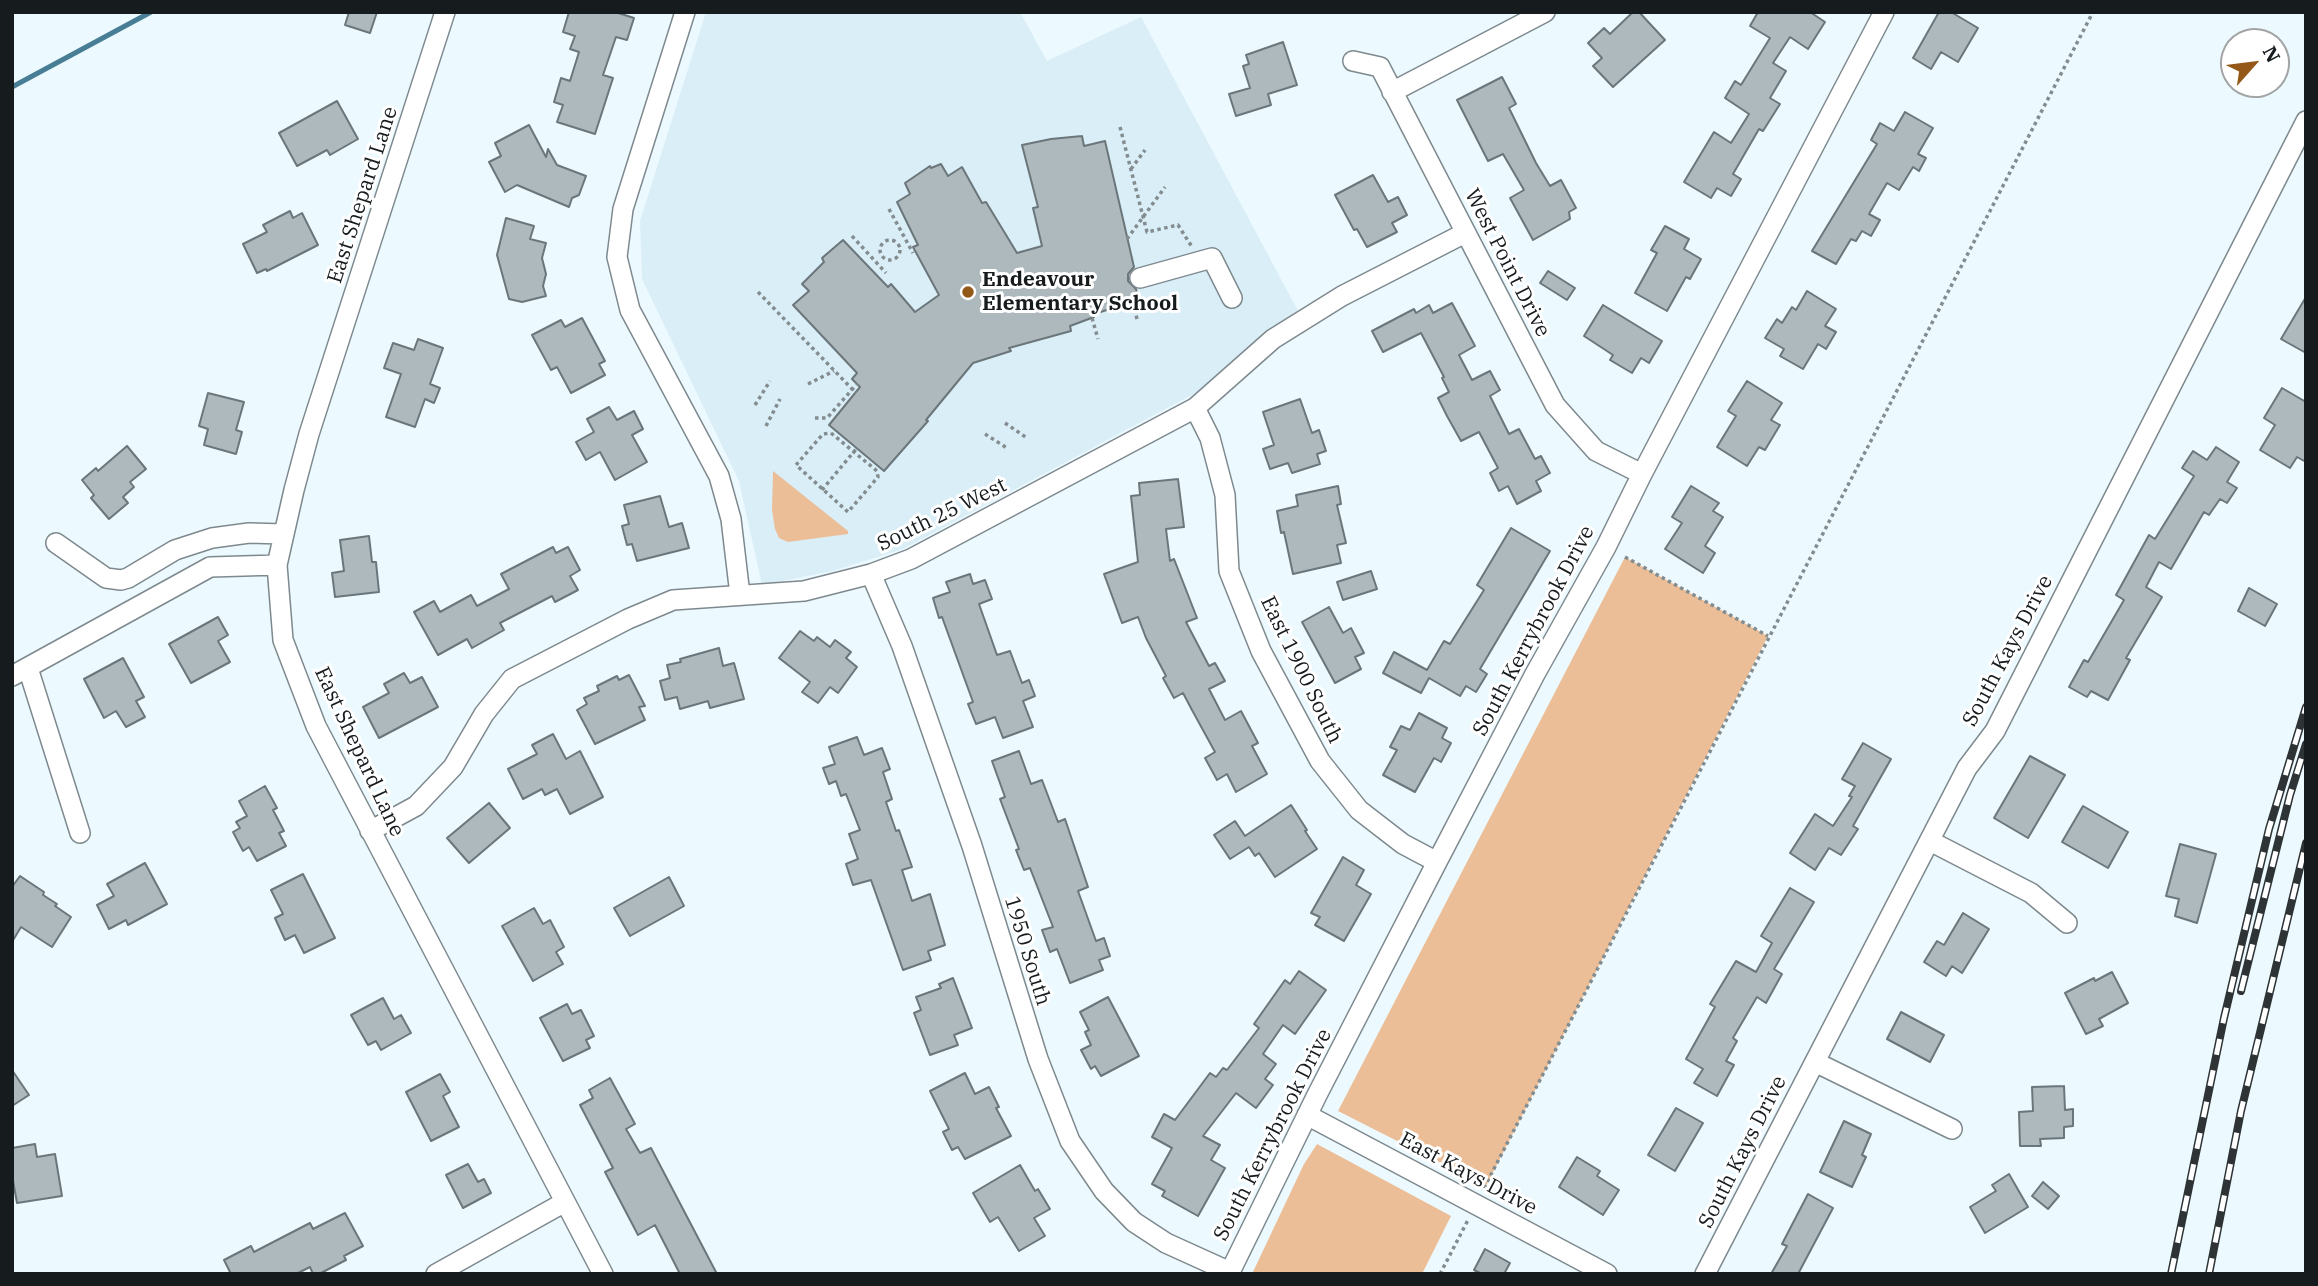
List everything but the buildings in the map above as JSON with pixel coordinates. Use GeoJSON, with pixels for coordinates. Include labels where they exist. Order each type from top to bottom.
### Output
{"type":"FeatureCollection","features":[{"type":"Feature","properties":{"kind":"street","name":"East Shepard Lane"},"geometry":{"type":"LineString","coordinates":[[445,12],[309,434],[277,565],[284,640],[317,726],[603,1274]]}},
{"type":"Feature","properties":{"kind":"street"},"geometry":{"type":"LineString","coordinates":[[685,12],[623,209],[617,257],[630,310],[719,476],[731,519],[740,595]]}},
{"type":"Feature","properties":{"kind":"street"},"geometry":{"type":"LineString","coordinates":[[1392,92],[1545,12]]}},
{"type":"Feature","properties":{"kind":"street","name":"South Kerrybrook Drive"},"geometry":{"type":"LineString","coordinates":[[1229,1273],[1437,862],[1535,674],[1606,547],[1884,12]]}},
{"type":"Feature","properties":{"kind":"street","name":"West Point Drive"},"geometry":{"type":"LineString","coordinates":[[1353,61],[1380,67],[1555,405],[1596,451],[1642,474]]}},
{"type":"Feature","properties":{"kind":"street","name":"South Kays Drive"},"geometry":{"type":"LineString","coordinates":[[1705,1274],[1968,768],[1995,731],[2306,121]]}},
{"type":"Feature","properties":{"kind":"street","name":"South 25 West"},"geometry":{"type":"LineString","coordinates":[[370,831],[416,806],[453,767],[484,714],[512,679],[628,619],[673,600],[804,592],[871,574],[911,559],[1195,408],[1273,339],[1342,296],[1465,233]]}},
{"type":"Feature","properties":{"kind":"street"},"geometry":{"type":"LineString","coordinates":[[1140,278],[1212,258],[1232,298]]}},
{"type":"Feature","properties":{"kind":"street","name":"East 1900 South"},"geometry":{"type":"LineString","coordinates":[[1195,408],[1210,438],[1225,495],[1228,571],[1261,651],[1320,761],[1359,810],[1403,844],[1437,862]]}},
{"type":"Feature","properties":{"kind":"street"},"geometry":{"type":"LineString","coordinates":[[56,543],[106,578],[121,580],[128,579],[175,550],[212,538],[249,533],[284,534]]}},
{"type":"Feature","properties":{"kind":"street"},"geometry":{"type":"LineString","coordinates":[[80,832],[20,672],[210,566],[277,565]]}},
{"type":"Feature","properties":{"kind":"street","name":"1950 South"},"geometry":{"type":"LineString","coordinates":[[871,574],[902,646],[972,846],[1033,1047],[1070,1141],[1104,1191],[1134,1222],[1166,1243],[1229,1273]]}},
{"type":"Feature","properties":{"kind":"street"},"geometry":{"type":"LineString","coordinates":[[1930,841],[2031,893],[2067,923]]}},
{"type":"Feature","properties":{"kind":"street"},"geometry":{"type":"LineString","coordinates":[[1815,1062],[1952,1129]]}},
{"type":"Feature","properties":{"kind":"street","name":"East Kays Drive"},"geometry":{"type":"LineString","coordinates":[[1307,1115],[1607,1274]]}},
{"type":"Feature","properties":{"kind":"street"},"geometry":{"type":"LineString","coordinates":[[436,1274],[565,1202]]}},
{"type":"Feature","properties":{"kind":"path"},"geometry":{"type":"LineString","coordinates":[[1483,1191],[2093,12]]}},
{"type":"Feature","properties":{"kind":"path"},"geometry":{"type":"LineString","coordinates":[[1120,127],[1147,232],[1178,225],[1194,251]]}},
{"type":"Feature","properties":{"kind":"path"},"geometry":{"type":"LineString","coordinates":[[1131,169],[1145,150]]}},
{"type":"Feature","properties":{"kind":"path"},"geometry":{"type":"LineString","coordinates":[[1127,239],[1165,187]]}},
{"type":"Feature","properties":{"kind":"path"},"geometry":{"type":"LineString","coordinates":[[889,209],[913,253]]}},
{"type":"Feature","properties":{"kind":"path"},"geometry":{"type":"LineString","coordinates":[[852,236],[886,273]]}},
{"type":"Feature","properties":{"kind":"path"},"geometry":{"type":"LineString","coordinates":[[891,240],[898,244],[900,252],[894,259],[888,260],[882,255],[881,247],[885,242],[891,240]]}},
{"type":"Feature","properties":{"kind":"path"},"geometry":{"type":"LineString","coordinates":[[898,244],[906,240]]}},
{"type":"Feature","properties":{"kind":"path"},"geometry":{"type":"LineString","coordinates":[[875,261],[882,255]]}},
{"type":"Feature","properties":{"kind":"path"},"geometry":{"type":"LineString","coordinates":[[758,292],[854,391]]}},
{"type":"Feature","properties":{"kind":"path"},"geometry":{"type":"LineString","coordinates":[[1133,302],[1137,318]]}},
{"type":"Feature","properties":{"kind":"path"},"geometry":{"type":"LineString","coordinates":[[1092,318],[1098,339]]}},
{"type":"Feature","properties":{"kind":"path"},"geometry":{"type":"LineString","coordinates":[[808,384],[834,371]]}},
{"type":"Feature","properties":{"kind":"path"},"geometry":{"type":"LineString","coordinates":[[755,405],[770,381]]}},
{"type":"Feature","properties":{"kind":"path"},"geometry":{"type":"LineString","coordinates":[[815,418],[827,418],[854,391],[857,384]]}},
{"type":"Feature","properties":{"kind":"path"},"geometry":{"type":"LineString","coordinates":[[766,426],[780,399]]}},
{"type":"Feature","properties":{"kind":"path"},"geometry":{"type":"LineString","coordinates":[[1005,424],[1027,438]]}},
{"type":"Feature","properties":{"kind":"path"},"geometry":{"type":"LineString","coordinates":[[831,433],[877,471],[878,477],[848,512],[822,490],[796,465],[823,434],[831,433]]}},
{"type":"Feature","properties":{"kind":"path"},"geometry":{"type":"LineString","coordinates":[[985,434],[1007,448]]}},
{"type":"Feature","properties":{"kind":"path"},"geometry":{"type":"LineString","coordinates":[[822,490],[857,448]]}},
{"type":"Feature","properties":{"kind":"path"},"geometry":{"type":"LineString","coordinates":[[1625,558],[1768,636]]}},
{"type":"Feature","properties":{"kind":"path"},"geometry":{"type":"LineString","coordinates":[[1440,1274],[1470,1216]]}},
{"type":"Feature","properties":{"kind":"shaded area","name":"Endeavour Elementary School"},"geometry":{"type":"Polygon","coordinates":[[[706,12],[1020,12],[1047,61],[1141,17],[1298,311],[1270,329],[1214,383],[903,549],[833,571],[762,585],[739,481],[642,279],[640,221],[706,12]]]}},
{"type":"Feature","properties":{"kind":"shaded area"},"geometry":{"type":"Polygon","coordinates":[[[773,471],[848,531],[848,534],[788,542],[779,538],[772,510],[773,471]]]}},
{"type":"Feature","properties":{"kind":"shaded area"},"geometry":{"type":"Polygon","coordinates":[[[1625,557],[1768,636],[1486,1186],[1338,1111],[1625,557]]]}},
{"type":"Feature","properties":{"kind":"shaded area"},"geometry":{"type":"Polygon","coordinates":[[[1317,1144],[1451,1216],[1422,1274],[1252,1274],[1304,1164],[1317,1144]]]}},
{"type":"Feature","properties":{"kind":"waterway"},"geometry":{"type":"LineString","coordinates":[[12,87],[151,12]]}},
{"type":"Feature","properties":{"kind":"railway"},"geometry":{"type":"LineString","coordinates":[[2171,1274],[2224,1018],[2269,829],[2306,707]]}},
{"type":"Feature","properties":{"kind":"railway"},"geometry":{"type":"LineString","coordinates":[[2241,991],[2290,795],[2306,744]]}},
{"type":"Feature","properties":{"kind":"railway"},"geometry":{"type":"LineString","coordinates":[[2209,1274],[2241,1111],[2306,843]]}},
{"type":"Feature","properties":{"kind":"place","name":"Endeavour Elementary School"},"geometry":{"type":"Point","coordinates":[968,292]}}]}
